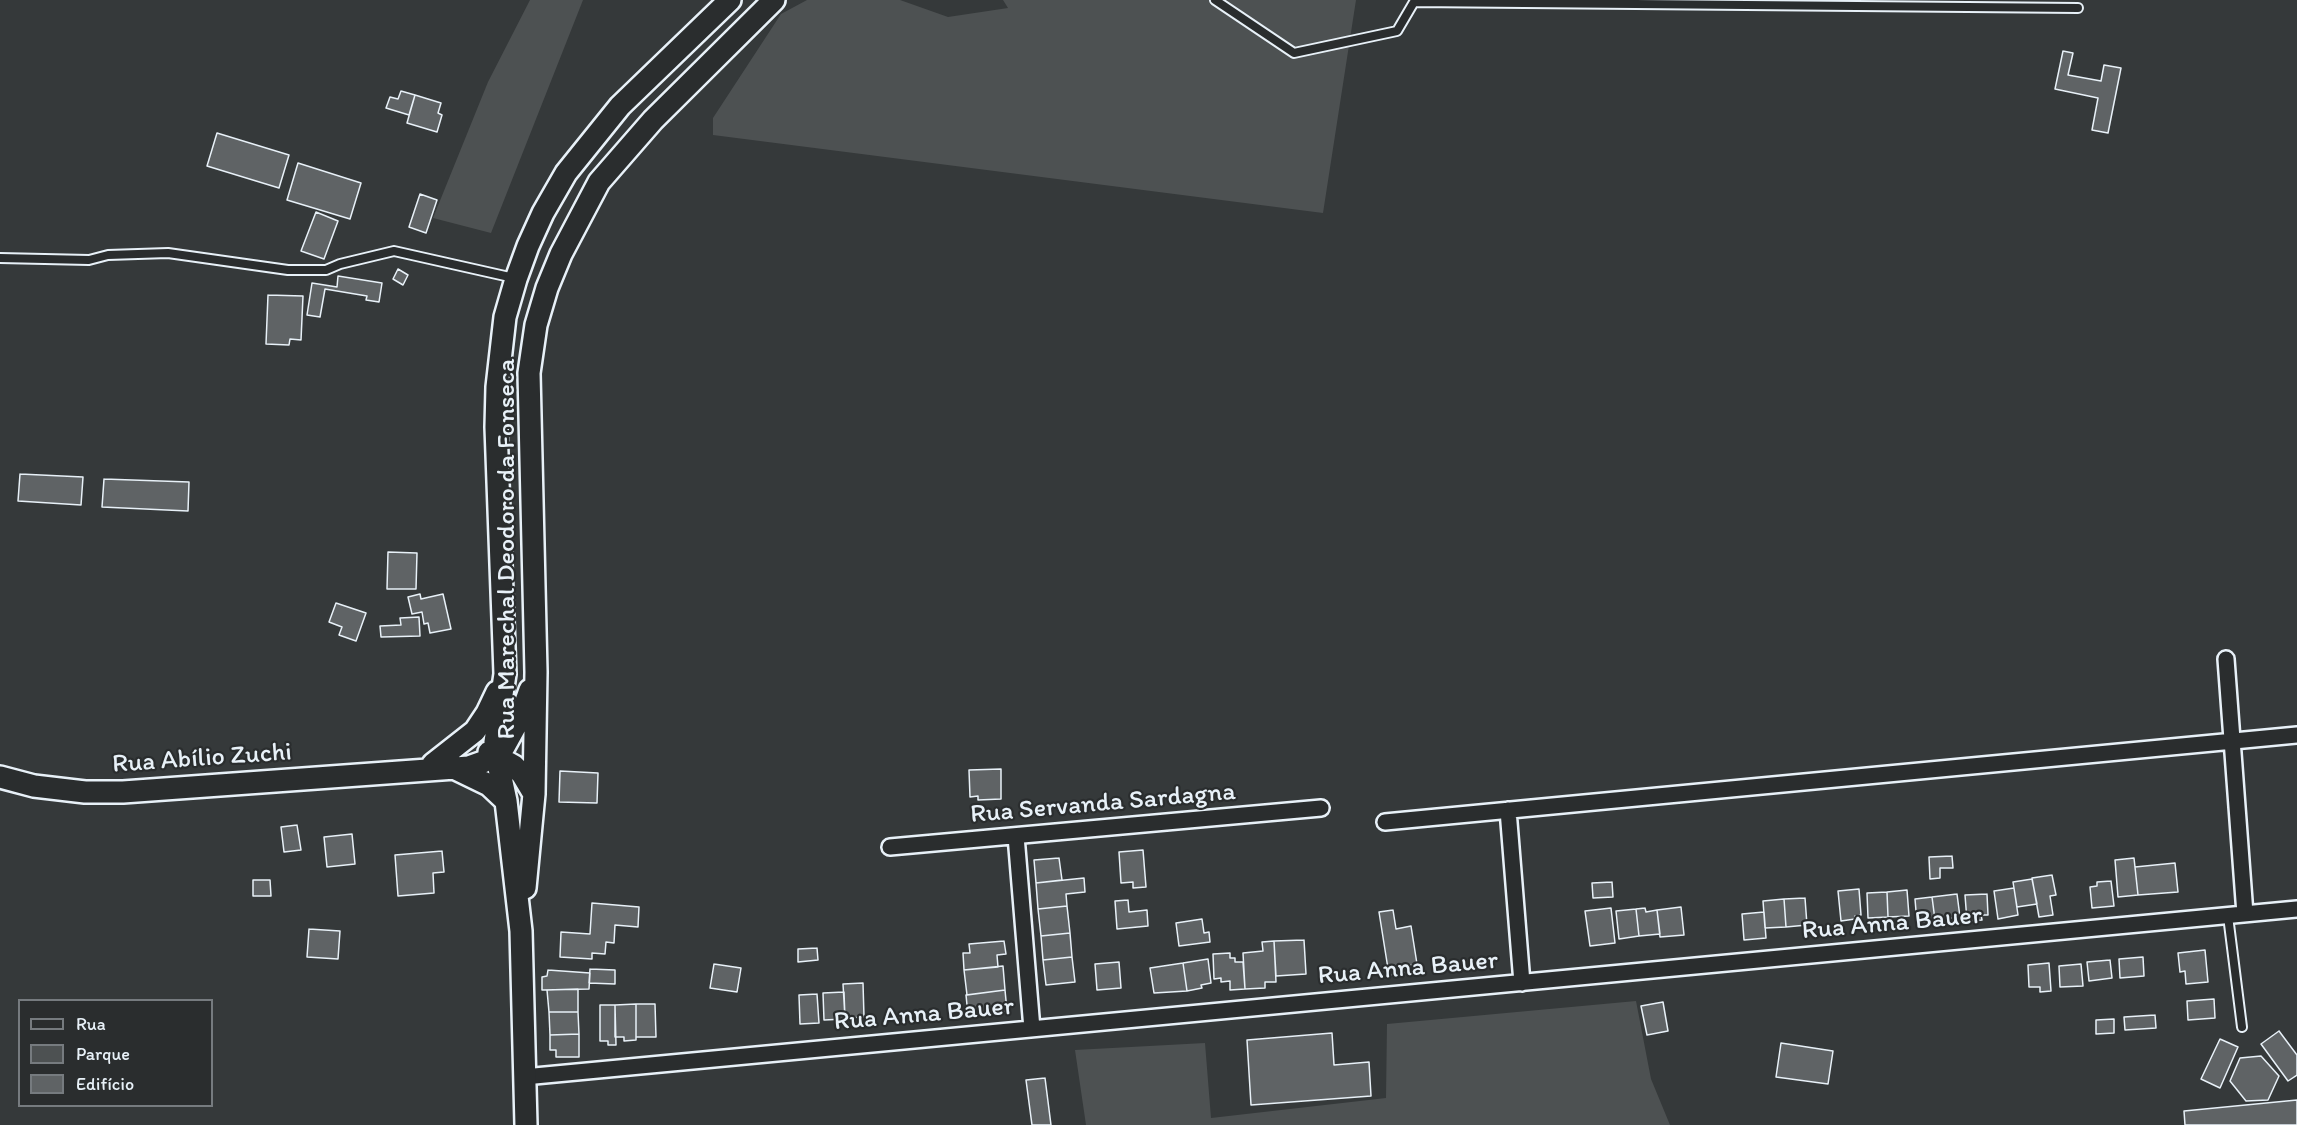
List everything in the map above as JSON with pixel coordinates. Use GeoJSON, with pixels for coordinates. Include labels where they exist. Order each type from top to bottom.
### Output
{"type":"FeatureCollection","features":[{"type":"Feature","properties":{"kind":"main road","name":"Rua Marechal Deodoro da Fonseca"},"geometry":{"type":"LineString","coordinates":[[526,1125],[521,931],[506,801],[495,742],[505,674],[496,439],[497,387],[505,317],[516,279],[543,213],[566,173],[593,136],[620,106],[730,0]]}},
{"type":"Feature","properties":{"kind":"main road","name":"Rua Marechal Deodoro da Fonseca"},"geometry":{"type":"LineString","coordinates":[[521,931],[534,794],[536,672],[529,374],[536,325],[547,288],[561,254],[599,182],[653,120],[774,0]]}},
{"type":"Feature","properties":{"kind":"main road"},"geometry":{"type":"LineString","coordinates":[[516,279],[547,288]]}},
{"type":"Feature","properties":{"kind":"main road"},"geometry":{"type":"LineString","coordinates":[[534,794],[522,774],[496,754],[504,747],[520,718],[536,672]]}},
{"type":"Feature","properties":{"kind":"main road"},"geometry":{"type":"LineString","coordinates":[[433,765],[475,731],[487,713],[505,674]]}},
{"type":"Feature","properties":{"kind":"main road","name":"Rua Abílio Zuchi"},"geometry":{"type":"LineString","coordinates":[[409,771],[476,750],[496,754]]}},
{"type":"Feature","properties":{"kind":"main road","name":"Rua Abílio Zuchi"},"geometry":{"type":"LineString","coordinates":[[0,777],[34,786],[85,792],[123,792],[456,768],[483,762],[496,754]]}},
{"type":"Feature","properties":{"kind":"main road"},"geometry":{"type":"LineString","coordinates":[[456,768],[489,784],[506,801]]}},
{"type":"Feature","properties":{"kind":"street"},"geometry":{"type":"LineString","coordinates":[[2226,659],[2245,914]]}},
{"type":"Feature","properties":{"kind":"street"},"geometry":{"type":"LineString","coordinates":[[1385,822],[2297,735]]}},
{"type":"Feature","properties":{"kind":"street","name":"Rua Servanda Sardagna"},"geometry":{"type":"LineString","coordinates":[[890,847],[1321,808]]}},
{"type":"Feature","properties":{"kind":"street"},"geometry":{"type":"LineString","coordinates":[[1508,810],[1522,983]]}},
{"type":"Feature","properties":{"kind":"street"},"geometry":{"type":"LineString","coordinates":[[1016,836],[1032,1029]]}},
{"type":"Feature","properties":{"kind":"street","name":"Rua Anna Bauer"},"geometry":{"type":"LineString","coordinates":[[524,1077],[2297,909]]}},
{"type":"Feature","properties":{"kind":"lane"},"geometry":{"type":"LineString","coordinates":[[1215,0],[1294,53],[1397,31],[1414,2],[2078,8]]}},
{"type":"Feature","properties":{"kind":"lane"},"geometry":{"type":"LineString","coordinates":[[0,258],[89,260],[108,255],[168,253],[288,270],[326,270],[340,264],[394,251],[516,279]]}},
{"type":"Feature","properties":{"kind":"lane"},"geometry":{"type":"LineString","coordinates":[[2228,916],[2242,1027]]}},
{"type":"Feature","properties":{"kind":"green space"},"geometry":{"type":"Polygon","coordinates":[[[530,0],[583,0],[491,233],[433,218],[488,82],[530,0]]]}},
{"type":"Feature","properties":{"kind":"green space"},"geometry":{"type":"Polygon","coordinates":[[[807,0],[900,0],[948,17],[1008,8],[1003,0],[1356,0],[1323,213],[713,135],[713,118],[781,14],[807,0]]]}},
{"type":"Feature","properties":{"kind":"green space"},"geometry":{"type":"Polygon","coordinates":[[[1636,1001],[1651,1079],[1670,1125],[1086,1125],[1075,1050],[1205,1043],[1211,1118],[1386,1098],[1387,1024],[1636,1001]]]}},
{"type":"Feature","properties":{"kind":"building"},"geometry":{"type":"Polygon","coordinates":[[[2063,51],[2073,53],[2068,75],[2101,81],[2104,65],[2121,68],[2108,133],[2092,130],[2098,98],[2055,89],[2063,51]]]}},
{"type":"Feature","properties":{"kind":"building"},"geometry":{"type":"Polygon","coordinates":[[[401,91],[415,95],[409,115],[386,108],[390,97],[398,99],[401,91]]]}},
{"type":"Feature","properties":{"kind":"building"},"geometry":{"type":"Polygon","coordinates":[[[415,95],[441,103],[438,113],[442,115],[437,132],[407,123],[415,95]]]}},
{"type":"Feature","properties":{"kind":"building"},"geometry":{"type":"Polygon","coordinates":[[[217,133],[289,155],[279,188],[207,166],[217,133]]]}},
{"type":"Feature","properties":{"kind":"building"},"geometry":{"type":"Polygon","coordinates":[[[298,163],[361,183],[350,219],[287,200],[298,163]]]}},
{"type":"Feature","properties":{"kind":"building"},"geometry":{"type":"Polygon","coordinates":[[[420,194],[437,200],[426,233],[409,227],[420,194]]]}},
{"type":"Feature","properties":{"kind":"building"},"geometry":{"type":"Polygon","coordinates":[[[316,212],[338,221],[324,259],[301,251],[316,212]]]}},
{"type":"Feature","properties":{"kind":"building"},"geometry":{"type":"Polygon","coordinates":[[[398,269],[408,275],[403,285],[393,279],[398,269]]]}},
{"type":"Feature","properties":{"kind":"building"},"geometry":{"type":"Polygon","coordinates":[[[338,276],[382,283],[379,302],[366,300],[367,296],[325,289],[320,317],[307,315],[312,283],[337,287],[338,276]]]}},
{"type":"Feature","properties":{"kind":"building"},"geometry":{"type":"Polygon","coordinates":[[[268,295],[303,296],[301,340],[290,339],[289,345],[266,344],[268,295]]]}},
{"type":"Feature","properties":{"kind":"building"},"geometry":{"type":"Polygon","coordinates":[[[20,474],[83,477],[81,505],[18,501],[20,474]]]}},
{"type":"Feature","properties":{"kind":"building"},"geometry":{"type":"Polygon","coordinates":[[[104,479],[189,482],[188,511],[102,507],[104,479]]]}},
{"type":"Feature","properties":{"kind":"building"},"geometry":{"type":"Polygon","coordinates":[[[388,552],[417,553],[416,589],[387,589],[388,552]]]}},
{"type":"Feature","properties":{"kind":"building"},"geometry":{"type":"Polygon","coordinates":[[[420,594],[421,599],[443,594],[451,629],[430,633],[428,623],[424,624],[422,612],[412,614],[408,597],[420,594]]]}},
{"type":"Feature","properties":{"kind":"building"},"geometry":{"type":"Polygon","coordinates":[[[336,603],[366,613],[356,641],[339,635],[342,627],[329,622],[336,603]]]}},
{"type":"Feature","properties":{"kind":"building"},"geometry":{"type":"Polygon","coordinates":[[[419,617],[420,636],[381,637],[380,626],[401,625],[400,618],[419,617]]]}},
{"type":"Feature","properties":{"kind":"building"},"geometry":{"type":"Polygon","coordinates":[[[1001,769],[1001,799],[978,800],[978,796],[970,797],[969,770],[1001,769]]]}},
{"type":"Feature","properties":{"kind":"building"},"geometry":{"type":"Polygon","coordinates":[[[560,771],[598,773],[597,803],[559,802],[560,771]]]}},
{"type":"Feature","properties":{"kind":"building"},"geometry":{"type":"Polygon","coordinates":[[[297,825],[301,850],[284,852],[281,827],[297,825]]]}},
{"type":"Feature","properties":{"kind":"building"},"geometry":{"type":"Polygon","coordinates":[[[352,834],[355,864],[327,867],[324,837],[352,834]]]}},
{"type":"Feature","properties":{"kind":"building"},"geometry":{"type":"Polygon","coordinates":[[[1143,850],[1146,887],[1133,888],[1133,882],[1121,883],[1119,852],[1143,850]]]}},
{"type":"Feature","properties":{"kind":"building"},"geometry":{"type":"Polygon","coordinates":[[[442,851],[444,872],[433,873],[434,893],[398,896],[395,855],[442,851]]]}},
{"type":"Feature","properties":{"kind":"building"},"geometry":{"type":"Polygon","coordinates":[[[1952,856],[1953,868],[1940,868],[1940,878],[1930,879],[1929,857],[1952,856]]]}},
{"type":"Feature","properties":{"kind":"building"},"geometry":{"type":"Polygon","coordinates":[[[1059,858],[1062,880],[1036,883],[1034,860],[1059,858]]]}},
{"type":"Feature","properties":{"kind":"building"},"geometry":{"type":"Polygon","coordinates":[[[2134,858],[2138,895],[2118,897],[2115,860],[2134,858]]]}},
{"type":"Feature","properties":{"kind":"building"},"geometry":{"type":"Polygon","coordinates":[[[2175,863],[2178,892],[2138,895],[2135,867],[2175,863]]]}},
{"type":"Feature","properties":{"kind":"building"},"geometry":{"type":"Polygon","coordinates":[[[2052,875],[2056,895],[2050,896],[2053,915],[2039,917],[2032,878],[2052,875]]]}},
{"type":"Feature","properties":{"kind":"building"},"geometry":{"type":"Polygon","coordinates":[[[1084,878],[1085,892],[1066,894],[1067,906],[1038,909],[1036,883],[1084,878]]]}},
{"type":"Feature","properties":{"kind":"building"},"geometry":{"type":"Polygon","coordinates":[[[2032,879],[2037,904],[2017,907],[2013,882],[2032,879]]]}},
{"type":"Feature","properties":{"kind":"building"},"geometry":{"type":"Polygon","coordinates":[[[253,880],[270,880],[271,896],[253,896],[253,880]]]}},
{"type":"Feature","properties":{"kind":"building"},"geometry":{"type":"Polygon","coordinates":[[[2111,881],[2114,906],[2092,908],[2090,887],[2097,886],[2097,882],[2111,881]]]}},
{"type":"Feature","properties":{"kind":"building"},"geometry":{"type":"Polygon","coordinates":[[[1612,882],[1613,897],[1593,898],[1592,883],[1612,882]]]}},
{"type":"Feature","properties":{"kind":"building"},"geometry":{"type":"Polygon","coordinates":[[[2014,888],[2018,915],[1998,919],[1994,891],[2014,888]]]}},
{"type":"Feature","properties":{"kind":"building"},"geometry":{"type":"Polygon","coordinates":[[[1859,889],[1861,915],[1855,916],[1855,919],[1841,921],[1838,891],[1859,889]]]}},
{"type":"Feature","properties":{"kind":"building"},"geometry":{"type":"Polygon","coordinates":[[[1907,890],[1909,916],[1888,917],[1887,892],[1907,890]]]}},
{"type":"Feature","properties":{"kind":"building"},"geometry":{"type":"Polygon","coordinates":[[[1887,892],[1888,917],[1868,918],[1867,893],[1887,892]]]}},
{"type":"Feature","properties":{"kind":"building"},"geometry":{"type":"Polygon","coordinates":[[[1957,894],[1960,917],[1935,920],[1932,897],[1957,894]]]}},
{"type":"Feature","properties":{"kind":"building"},"geometry":{"type":"Polygon","coordinates":[[[1987,894],[1988,915],[1981,915],[1982,920],[1967,921],[1965,895],[1987,894]]]}},
{"type":"Feature","properties":{"kind":"building"},"geometry":{"type":"Polygon","coordinates":[[[1932,897],[1935,920],[1917,923],[1915,899],[1932,897]]]}},
{"type":"Feature","properties":{"kind":"building"},"geometry":{"type":"Polygon","coordinates":[[[1805,898],[1807,925],[1786,927],[1784,899],[1805,898]]]}},
{"type":"Feature","properties":{"kind":"building"},"geometry":{"type":"Polygon","coordinates":[[[1784,899],[1786,927],[1765,928],[1763,901],[1784,899]]]}},
{"type":"Feature","properties":{"kind":"building"},"geometry":{"type":"Polygon","coordinates":[[[1128,900],[1129,912],[1147,910],[1148,926],[1117,929],[1115,901],[1128,900]]]}},
{"type":"Feature","properties":{"kind":"building"},"geometry":{"type":"Polygon","coordinates":[[[592,903],[639,907],[638,927],[615,925],[614,943],[606,942],[605,954],[592,953],[592,959],[560,957],[561,932],[590,934],[592,903]]]}},
{"type":"Feature","properties":{"kind":"building"},"geometry":{"type":"Polygon","coordinates":[[[1067,906],[1070,933],[1041,936],[1038,909],[1067,906]]]}},
{"type":"Feature","properties":{"kind":"building"},"geometry":{"type":"Polygon","coordinates":[[[1681,907],[1684,935],[1660,937],[1657,910],[1681,907]]]}},
{"type":"Feature","properties":{"kind":"building"},"geometry":{"type":"Polygon","coordinates":[[[1611,908],[1615,943],[1590,946],[1585,911],[1611,908]]]}},
{"type":"Feature","properties":{"kind":"building"},"geometry":{"type":"Polygon","coordinates":[[[1645,908],[1646,912],[1657,910],[1660,934],[1639,936],[1636,909],[1645,908]]]}},
{"type":"Feature","properties":{"kind":"building"},"geometry":{"type":"Polygon","coordinates":[[[1636,909],[1639,936],[1619,939],[1616,911],[1636,909]]]}},
{"type":"Feature","properties":{"kind":"building"},"geometry":{"type":"Polygon","coordinates":[[[1393,910],[1396,929],[1411,926],[1417,964],[1407,966],[1408,972],[1389,975],[1379,912],[1393,910]]]}},
{"type":"Feature","properties":{"kind":"building"},"geometry":{"type":"Polygon","coordinates":[[[1764,912],[1766,938],[1744,940],[1742,914],[1764,912]]]}},
{"type":"Feature","properties":{"kind":"building"},"geometry":{"type":"Polygon","coordinates":[[[1202,919],[1204,933],[1209,932],[1210,942],[1179,946],[1176,923],[1202,919]]]}},
{"type":"Feature","properties":{"kind":"building"},"geometry":{"type":"Polygon","coordinates":[[[309,929],[340,931],[338,959],[307,957],[309,929]]]}},
{"type":"Feature","properties":{"kind":"building"},"geometry":{"type":"Polygon","coordinates":[[[1070,933],[1072,957],[1043,960],[1041,936],[1070,933]]]}},
{"type":"Feature","properties":{"kind":"building"},"geometry":{"type":"Polygon","coordinates":[[[1304,940],[1306,974],[1276,976],[1274,941],[1304,940]]]}},
{"type":"Feature","properties":{"kind":"building"},"geometry":{"type":"Polygon","coordinates":[[[1004,941],[1006,954],[997,955],[998,967],[964,970],[963,953],[970,953],[969,944],[1004,941]]]}},
{"type":"Feature","properties":{"kind":"building"},"geometry":{"type":"Polygon","coordinates":[[[1274,941],[1276,982],[1265,982],[1265,988],[1245,989],[1243,953],[1263,951],[1262,942],[1274,941]]]}},
{"type":"Feature","properties":{"kind":"building"},"geometry":{"type":"Polygon","coordinates":[[[817,948],[818,960],[798,962],[798,949],[817,948]]]}},
{"type":"Feature","properties":{"kind":"building"},"geometry":{"type":"Polygon","coordinates":[[[2205,950],[2208,982],[2186,984],[2185,971],[2180,972],[2178,953],[2205,950]]]}},
{"type":"Feature","properties":{"kind":"building"},"geometry":{"type":"Polygon","coordinates":[[[1230,953],[1230,958],[1235,958],[1235,962],[1243,962],[1245,989],[1230,990],[1230,981],[1221,982],[1221,978],[1214,979],[1213,954],[1230,953]]]}},
{"type":"Feature","properties":{"kind":"building"},"geometry":{"type":"Polygon","coordinates":[[[1072,957],[1075,982],[1046,985],[1043,960],[1072,957]]]}},
{"type":"Feature","properties":{"kind":"building"},"geometry":{"type":"Polygon","coordinates":[[[2143,957],[2144,976],[2120,978],[2119,959],[2143,957]]]}},
{"type":"Feature","properties":{"kind":"building"},"geometry":{"type":"Polygon","coordinates":[[[1208,959],[1211,983],[1201,985],[1202,988],[1187,991],[1183,963],[1208,959]]]}},
{"type":"Feature","properties":{"kind":"building"},"geometry":{"type":"Polygon","coordinates":[[[2110,960],[2112,978],[2089,981],[2087,962],[2110,960]]]}},
{"type":"Feature","properties":{"kind":"building"},"geometry":{"type":"Polygon","coordinates":[[[1119,962],[1121,988],[1097,990],[1095,964],[1119,962]]]}},
{"type":"Feature","properties":{"kind":"building"},"geometry":{"type":"Polygon","coordinates":[[[1183,963],[1187,991],[1154,993],[1150,968],[1183,963]]]}},
{"type":"Feature","properties":{"kind":"building"},"geometry":{"type":"Polygon","coordinates":[[[2049,963],[2051,991],[2040,992],[2040,987],[2029,987],[2028,965],[2049,963]]]}},
{"type":"Feature","properties":{"kind":"building"},"geometry":{"type":"Polygon","coordinates":[[[714,964],[741,968],[737,992],[710,988],[714,964]]]}},
{"type":"Feature","properties":{"kind":"building"},"geometry":{"type":"Polygon","coordinates":[[[2081,964],[2083,986],[2060,987],[2059,966],[2081,964]]]}},
{"type":"Feature","properties":{"kind":"building"},"geometry":{"type":"Polygon","coordinates":[[[1003,966],[1005,990],[967,995],[964,970],[1003,966]]]}},
{"type":"Feature","properties":{"kind":"building"},"geometry":{"type":"Polygon","coordinates":[[[590,969],[615,970],[615,984],[589,983],[590,969]]]}},
{"type":"Feature","properties":{"kind":"building"},"geometry":{"type":"Polygon","coordinates":[[[548,970],[590,973],[589,989],[542,990],[542,977],[547,976],[548,970]]]}},
{"type":"Feature","properties":{"kind":"building"},"geometry":{"type":"Polygon","coordinates":[[[863,983],[864,1017],[845,1018],[843,984],[863,983]]]}},
{"type":"Feature","properties":{"kind":"building"},"geometry":{"type":"Polygon","coordinates":[[[578,989],[578,1012],[549,1012],[547,990],[578,989]]]}},
{"type":"Feature","properties":{"kind":"building"},"geometry":{"type":"Polygon","coordinates":[[[1005,990],[1007,1011],[968,1015],[966,995],[1005,990]]]}},
{"type":"Feature","properties":{"kind":"building"},"geometry":{"type":"Polygon","coordinates":[[[844,992],[845,1019],[824,1020],[823,993],[844,992]]]}},
{"type":"Feature","properties":{"kind":"building"},"geometry":{"type":"Polygon","coordinates":[[[817,994],[819,1023],[800,1024],[799,995],[817,994]]]}},
{"type":"Feature","properties":{"kind":"building"},"geometry":{"type":"Polygon","coordinates":[[[2214,999],[2215,1018],[2188,1020],[2187,1001],[2214,999]]]}},
{"type":"Feature","properties":{"kind":"building"},"geometry":{"type":"Polygon","coordinates":[[[1663,1002],[1668,1031],[1647,1035],[1641,1006],[1663,1002]]]}},
{"type":"Feature","properties":{"kind":"building"},"geometry":{"type":"Polygon","coordinates":[[[636,1004],[655,1004],[656,1037],[636,1037],[636,1004]]]}},
{"type":"Feature","properties":{"kind":"building"},"geometry":{"type":"Polygon","coordinates":[[[636,1004],[636,1040],[624,1041],[624,1037],[615,1037],[615,1005],[636,1004]]]}},
{"type":"Feature","properties":{"kind":"building"},"geometry":{"type":"Polygon","coordinates":[[[600,1005],[615,1005],[616,1045],[608,1045],[608,1041],[600,1041],[600,1005]]]}},
{"type":"Feature","properties":{"kind":"building"},"geometry":{"type":"Polygon","coordinates":[[[549,1012],[578,1012],[579,1034],[550,1035],[549,1012]]]}},
{"type":"Feature","properties":{"kind":"building"},"geometry":{"type":"Polygon","coordinates":[[[2155,1015],[2156,1028],[2125,1030],[2124,1017],[2155,1015]]]}},
{"type":"Feature","properties":{"kind":"building"},"geometry":{"type":"Polygon","coordinates":[[[2114,1019],[2114,1033],[2096,1034],[2096,1020],[2114,1019]]]}},
{"type":"Feature","properties":{"kind":"building"},"geometry":{"type":"Polygon","coordinates":[[[2279,1031],[2297,1055],[2297,1075],[2288,1081],[2261,1044],[2279,1031]]]}},
{"type":"Feature","properties":{"kind":"building"},"geometry":{"type":"Polygon","coordinates":[[[1332,1033],[1334,1065],[1369,1062],[1371,1096],[1251,1105],[1247,1040],[1332,1033]]]}},
{"type":"Feature","properties":{"kind":"building"},"geometry":{"type":"Polygon","coordinates":[[[579,1034],[579,1057],[556,1057],[556,1050],[550,1050],[550,1035],[579,1034]]]}},
{"type":"Feature","properties":{"kind":"building"},"geometry":{"type":"Polygon","coordinates":[[[2220,1039],[2238,1047],[2220,1088],[2201,1079],[2220,1039]]]}},
{"type":"Feature","properties":{"kind":"building"},"geometry":{"type":"Polygon","coordinates":[[[1781,1043],[1833,1051],[1828,1084],[1776,1077],[1781,1043]]]}},
{"type":"Feature","properties":{"kind":"building"},"geometry":{"type":"Polygon","coordinates":[[[2261,1056],[2279,1076],[2268,1100],[2246,1101],[2230,1081],[2240,1058],[2261,1056]]]}},
{"type":"Feature","properties":{"kind":"building"},"geometry":{"type":"Polygon","coordinates":[[[1045,1078],[1051,1125],[1032,1125],[1026,1080],[1045,1078]]]}},
{"type":"Feature","properties":{"kind":"building"},"geometry":{"type":"Polygon","coordinates":[[[2297,1100],[2297,1125],[2185,1125],[2184,1111],[2297,1100]]]}}]}
